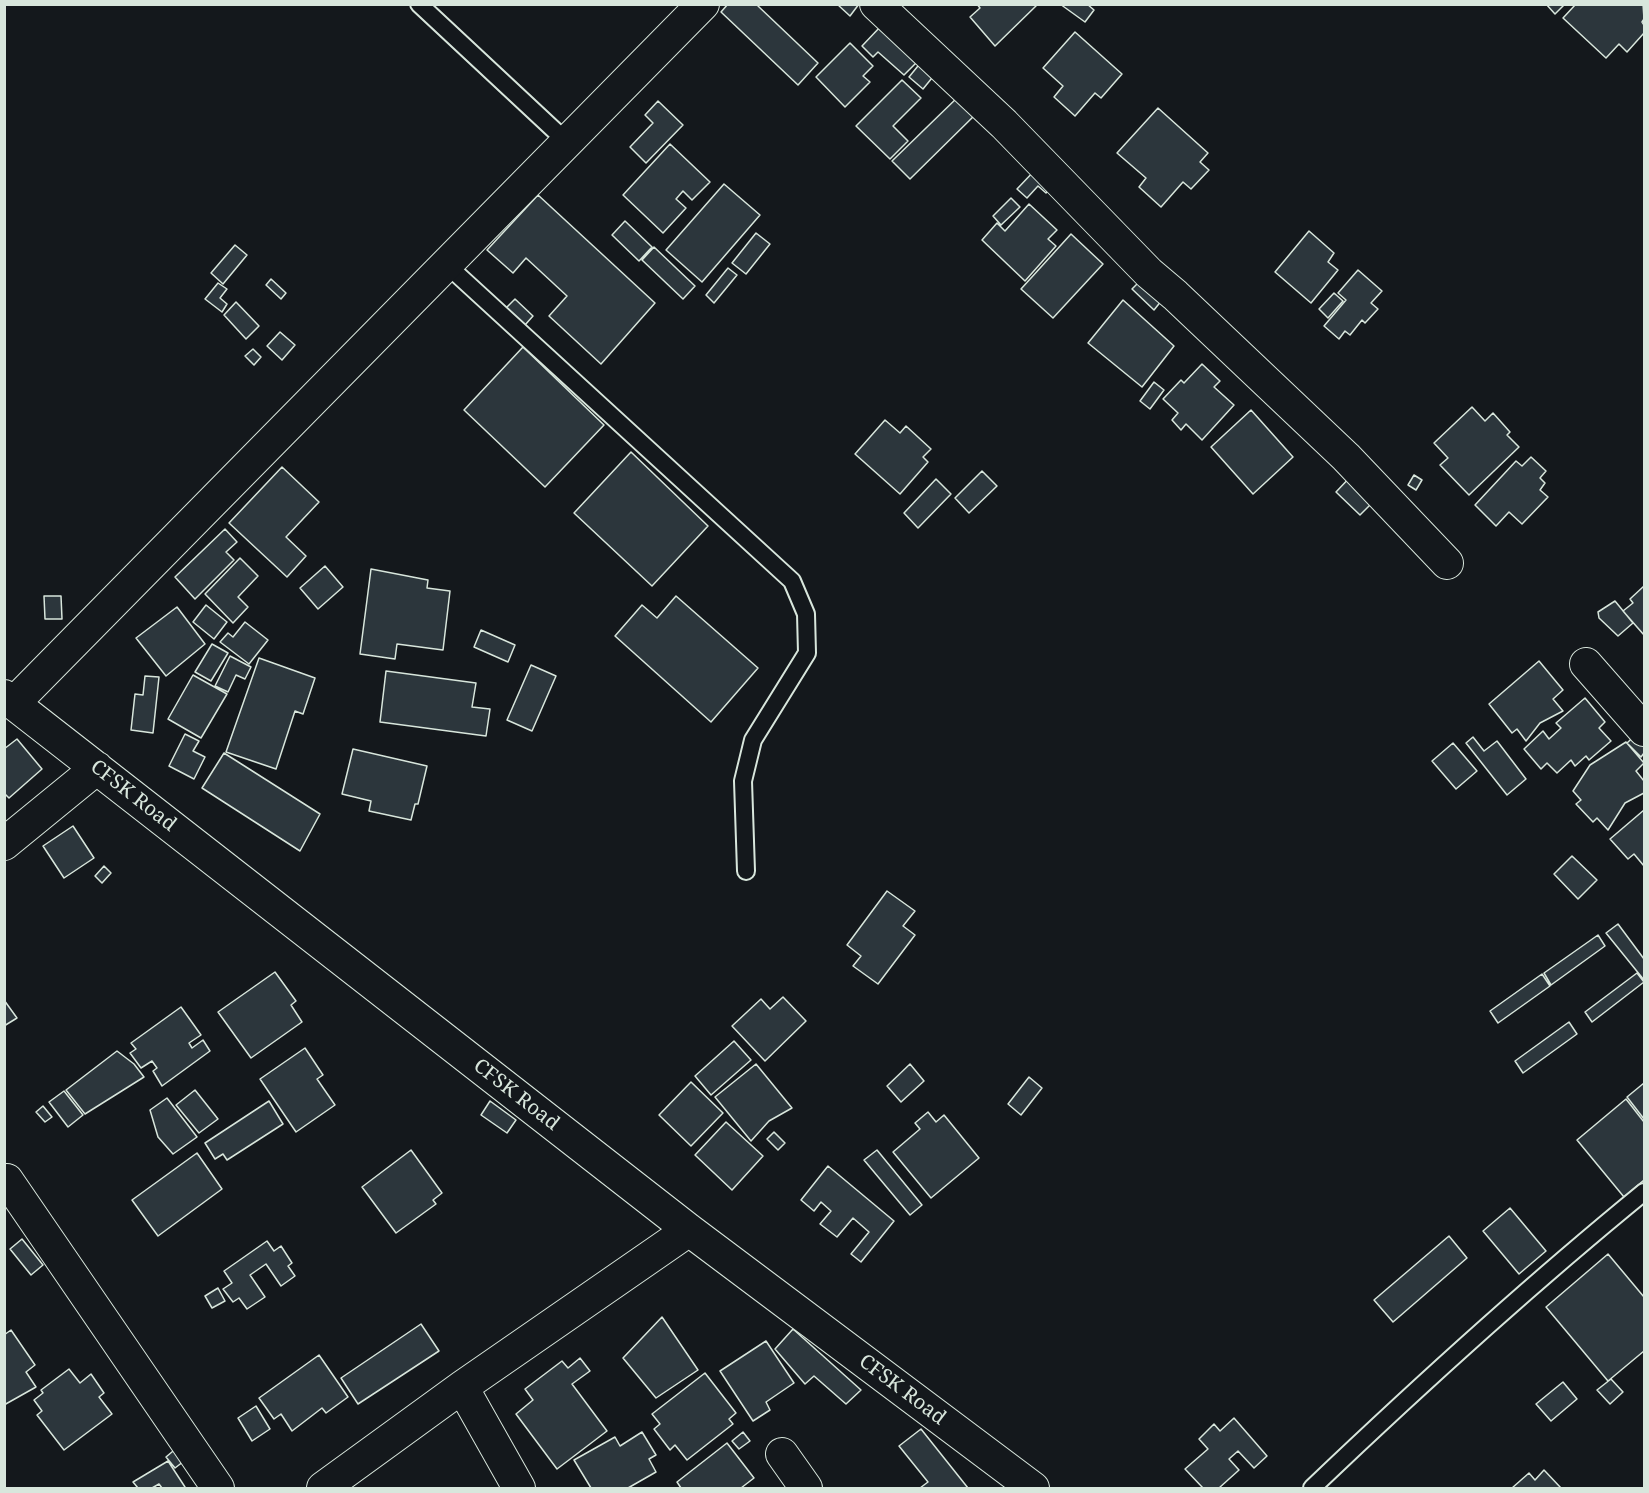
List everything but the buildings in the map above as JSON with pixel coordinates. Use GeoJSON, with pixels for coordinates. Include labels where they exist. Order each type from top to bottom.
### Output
{"type":"FeatureCollection","features":[{"type":"Feature","properties":{"kind":"street"},"geometry":{"type":"LineString","coordinates":[[9,699],[446,264],[703,4]]}},
{"type":"Feature","properties":{"kind":"street"},"geometry":{"type":"LineString","coordinates":[[876,4],[1004,124],[1149,273],[1346,457],[1447,563]]}},
{"type":"Feature","properties":{"kind":"street"},"geometry":{"type":"LineString","coordinates":[[1586,664],[1644,730]]}},
{"type":"Feature","properties":{"kind":"street","name":"CFSK Road"},"geometry":{"type":"LineString","coordinates":[[9,699],[689,1230],[1033,1488]]}},
{"type":"Feature","properties":{"kind":"street"},"geometry":{"type":"LineString","coordinates":[[4,844],[97,768]]}},
{"type":"Feature","properties":{"kind":"street"},"geometry":{"type":"LineString","coordinates":[[7,1180],[218,1488]]}},
{"type":"Feature","properties":{"kind":"street"},"geometry":{"type":"LineString","coordinates":[[323,1488],[462,1387],[689,1230]]}},
{"type":"Feature","properties":{"kind":"street"},"geometry":{"type":"LineString","coordinates":[[462,1387],[519,1488]]}},
{"type":"Feature","properties":{"kind":"street"},"geometry":{"type":"LineString","coordinates":[[782,1454],[806,1488]]}},
{"type":"Feature","properties":{"kind":"lane"},"geometry":{"type":"LineString","coordinates":[[419,4],[567,142]]}},
{"type":"Feature","properties":{"kind":"lane"},"geometry":{"type":"LineString","coordinates":[[446,264],[792,581],[806,614],[807,653],[753,740],[742,781],[746,871]]}},
{"type":"Feature","properties":{"kind":"lane"},"geometry":{"type":"LineString","coordinates":[[1312,1488],[1416,1388],[1577,1247],[1644,1192]]}}]}
